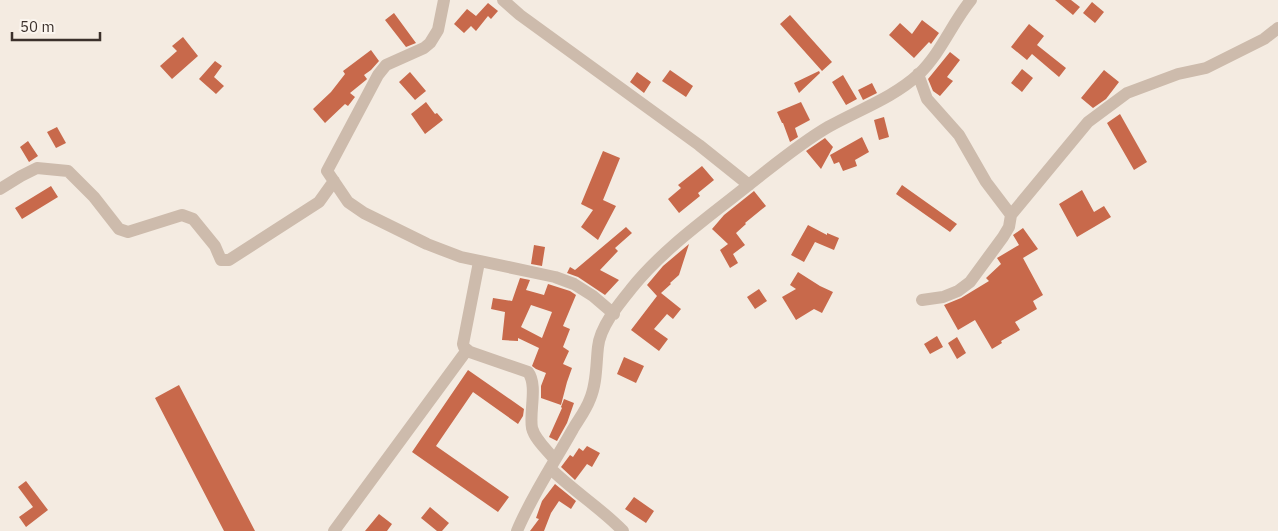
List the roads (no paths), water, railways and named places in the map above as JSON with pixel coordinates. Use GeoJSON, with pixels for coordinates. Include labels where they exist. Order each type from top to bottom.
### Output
{"type":"FeatureCollection","features":[{"type":"Feature","properties":{"kind":"street"},"geometry":{"type":"LineString","coordinates":[[444,0],[438,30],[430,43],[424,48],[386,65],[378,74],[327,171],[348,202],[364,213],[446,252],[479,262],[550,276],[574,284],[593,296],[614,314]]}},
{"type":"Feature","properties":{"kind":"street"},"geometry":{"type":"LineString","coordinates":[[503,0],[520,15],[699,145],[749,185]]}},
{"type":"Feature","properties":{"kind":"street"},"geometry":{"type":"LineString","coordinates":[[517,531],[525,511],[591,399],[597,369],[600,334],[630,290],[665,252],[802,144],[828,127],[891,94],[918,74],[931,60],[971,0]]}},
{"type":"Feature","properties":{"kind":"street"},"geometry":{"type":"LineString","coordinates":[[922,300],[943,297],[958,291],[970,282],[1004,238],[1012,215],[1088,122],[1126,93],[1178,74],[1206,68],[1264,39],[1278,28]]}},
{"type":"Feature","properties":{"kind":"street"},"geometry":{"type":"LineString","coordinates":[[918,74],[927,98],[959,135],[993,192],[1012,215]]}},
{"type":"Feature","properties":{"kind":"street"},"geometry":{"type":"LineString","coordinates":[[0,189],[37,168],[68,171],[94,197],[119,228],[128,232],[182,216],[193,219],[215,246],[221,260],[229,260],[319,202],[334,181]]}},
{"type":"Feature","properties":{"kind":"street"},"geometry":{"type":"LineString","coordinates":[[479,262],[463,344],[467,350],[528,372],[532,382],[532,428],[537,438],[553,464],[573,489],[623,531]]}},
{"type":"Feature","properties":{"kind":"street"},"geometry":{"type":"LineString","coordinates":[[334,531],[467,350]]}}]}
